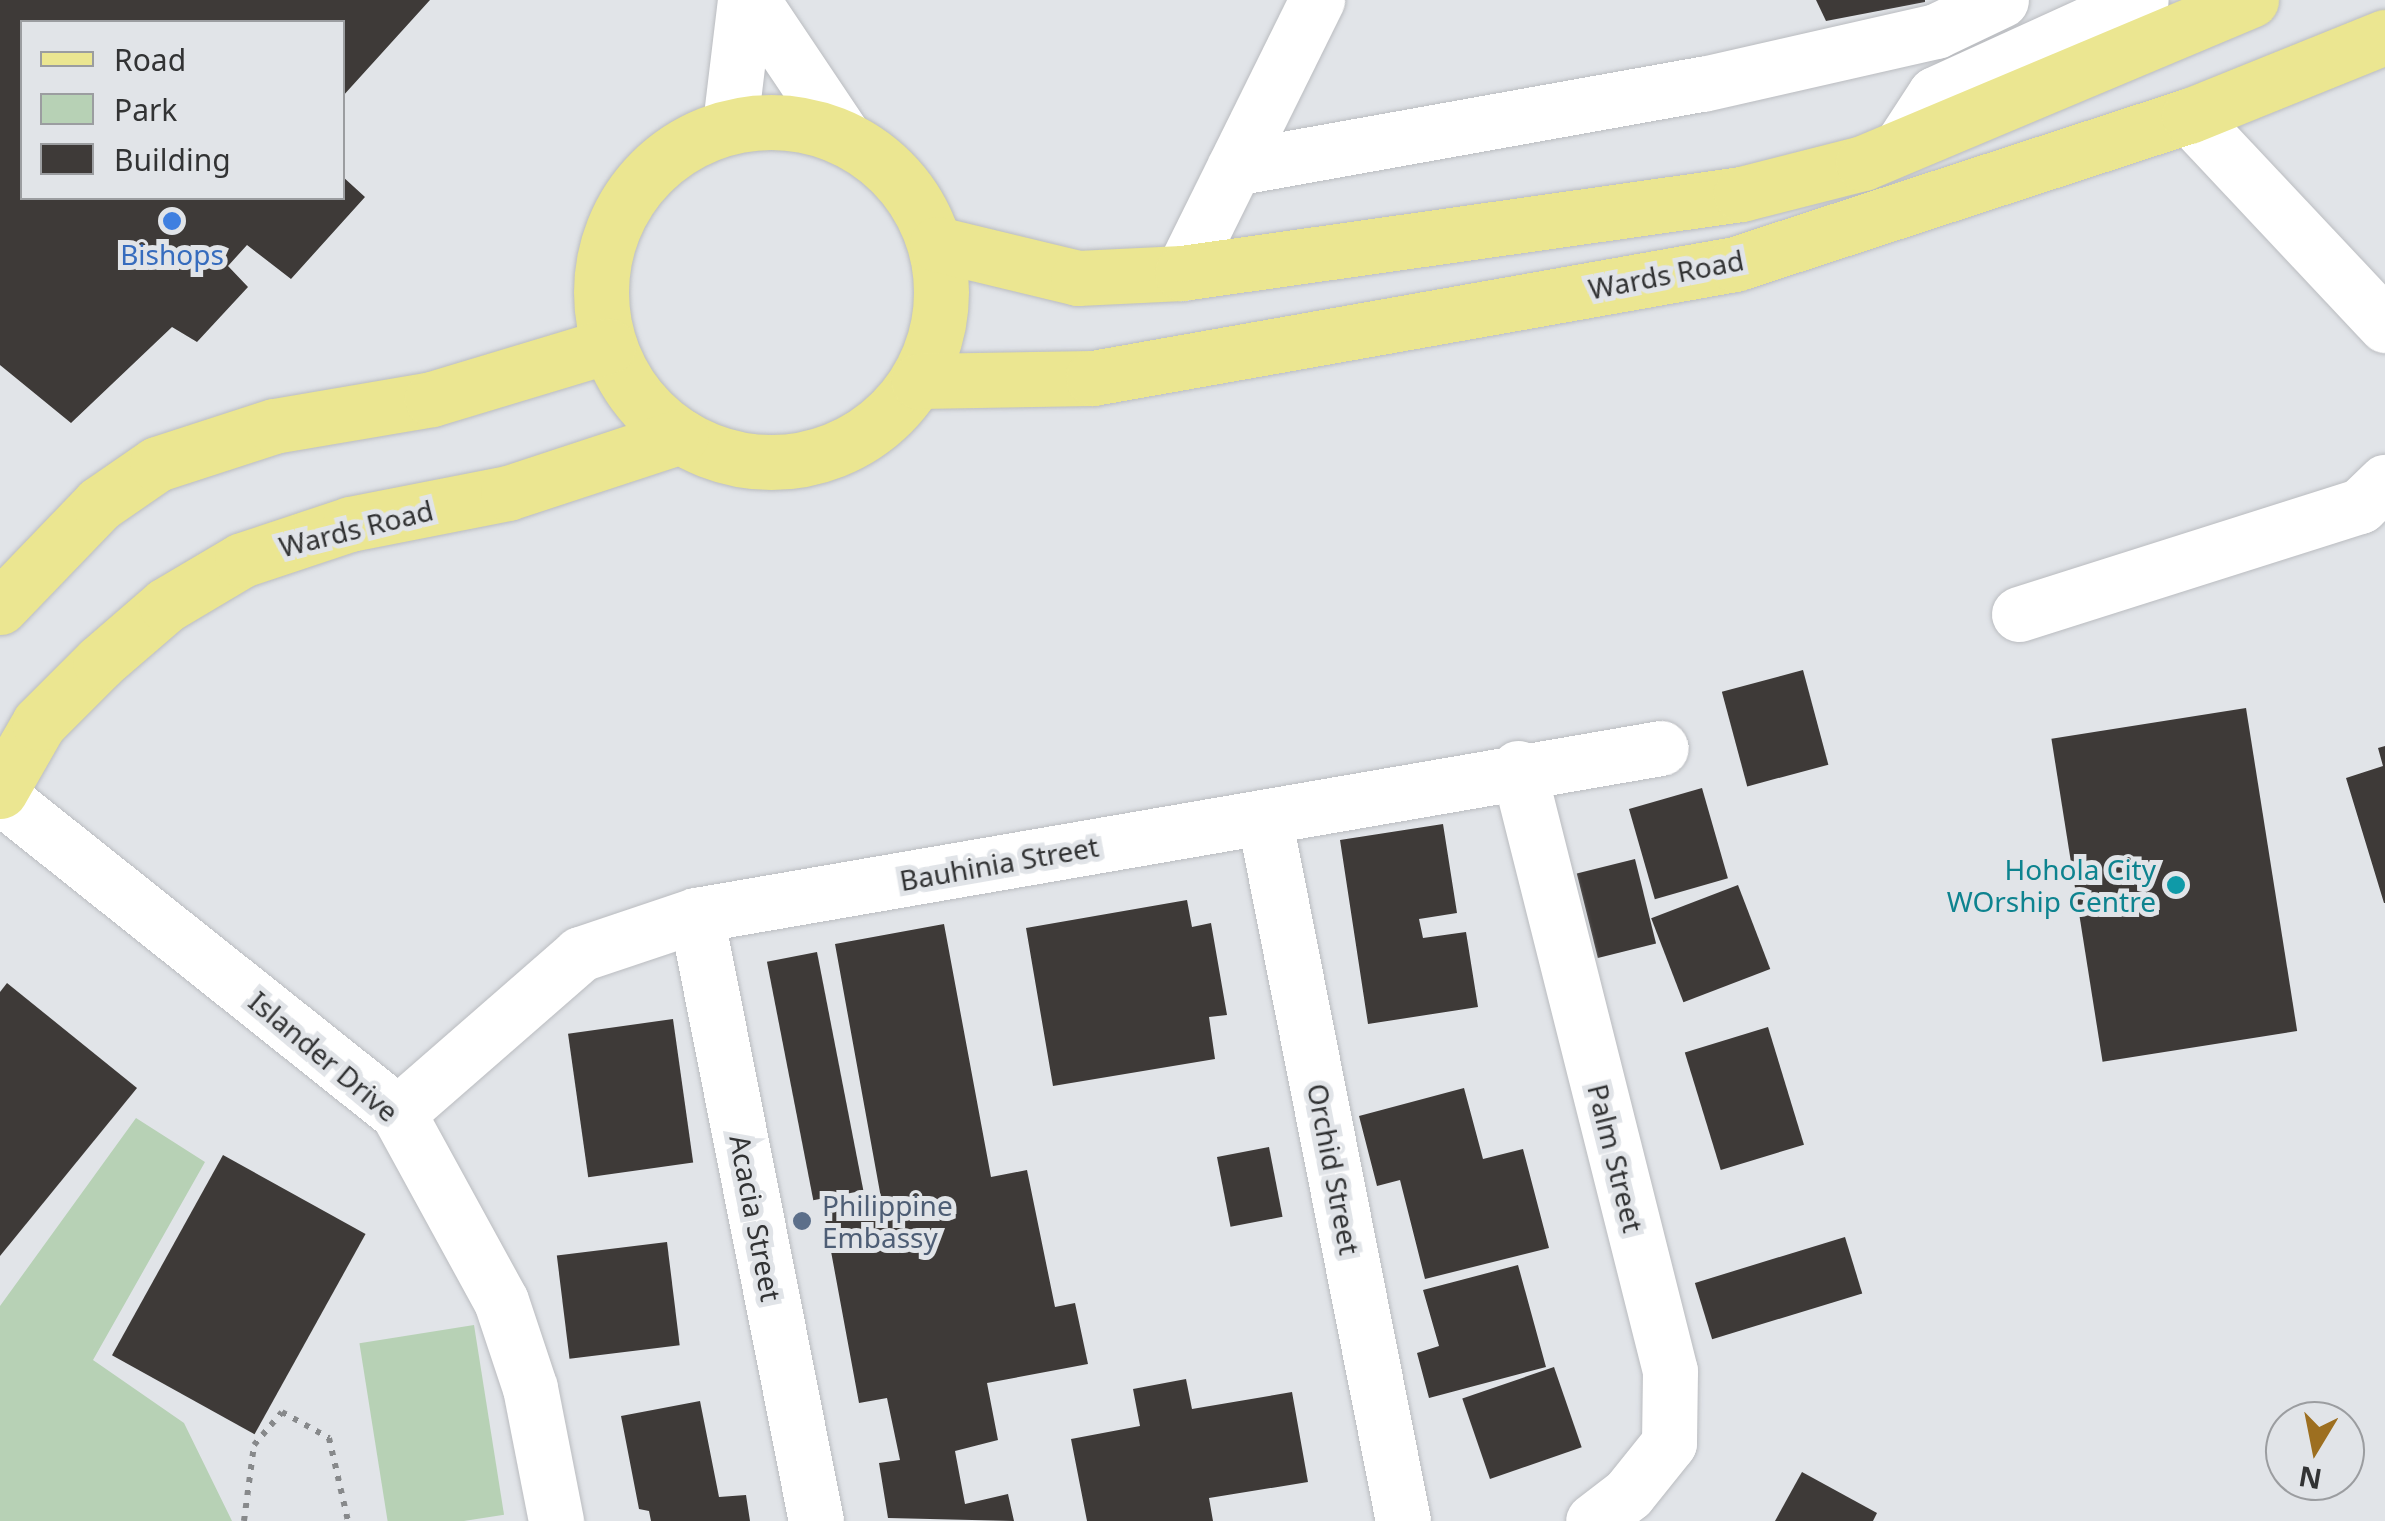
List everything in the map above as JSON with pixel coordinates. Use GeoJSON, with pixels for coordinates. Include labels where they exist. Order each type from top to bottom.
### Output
{"type":"FeatureCollection","features":[{"type":"Feature","properties":{"kind":"main road"},"geometry":{"type":"LineString","coordinates":[[937,244],[1078,278],[1182,274],[1741,194],[1864,163],[2155,13],[2251,0]]}},
{"type":"Feature","properties":{"kind":"main road","name":"Wards Road"},"geometry":{"type":"LineString","coordinates":[[918,381],[1093,378],[1735,264],[2189,116],[2385,37]]}},
{"type":"Feature","properties":{"kind":"main road"},"geometry":{"type":"LineString","coordinates":[[769,120],[844,136],[902,180],[937,244],[941,314],[918,381],[868,429],[811,457],[744,460],[681,436],[637,398],[608,346],[599,306],[611,226],[632,190],[730,124],[769,120]]}},
{"type":"Feature","properties":{"kind":"main road"},"geometry":{"type":"LineString","coordinates":[[0,607],[99,504],[157,464],[274,426],[432,399],[608,346]]}},
{"type":"Feature","properties":{"kind":"main road","name":"Wards Road"},"geometry":{"type":"LineString","coordinates":[[0,793],[39,723],[100,662],[166,605],[242,560],[350,524],[508,493],[681,436]]}},
{"type":"Feature","properties":{"kind":"street"},"geometry":{"type":"LineString","coordinates":[[730,124],[748,0]]}},
{"type":"Feature","properties":{"kind":"street"},"geometry":{"type":"LineString","coordinates":[[748,0],[844,136]]}},
{"type":"Feature","properties":{"kind":"street"},"geometry":{"type":"LineString","coordinates":[[1182,274],[1317,0]]}},
{"type":"Feature","properties":{"kind":"street"},"geometry":{"type":"LineString","coordinates":[[1234,168],[1703,84],[1936,31],[2002,0]]}},
{"type":"Feature","properties":{"kind":"street"},"geometry":{"type":"LineString","coordinates":[[2189,116],[2385,325]]}},
{"type":"Feature","properties":{"kind":"street"},"geometry":{"type":"LineString","coordinates":[[2018,614],[2360,506],[2385,482]]}},
{"type":"Feature","properties":{"kind":"street","name":"Bauhinia Street"},"geometry":{"type":"LineString","coordinates":[[398,1113],[580,954],[696,915],[1264,818],[1518,768],[1662,748]]}},
{"type":"Feature","properties":{"kind":"street","name":"Palm Street"},"geometry":{"type":"LineString","coordinates":[[1518,768],[1670,1371],[1669,1444],[1628,1494],[1593,1521]]}},
{"type":"Feature","properties":{"kind":"street","name":"Islander Drive"},"geometry":{"type":"LineString","coordinates":[[0,793],[398,1113],[500,1302],[530,1388],[556,1521]]}},
{"type":"Feature","properties":{"kind":"street","name":"Orchid Street"},"geometry":{"type":"LineString","coordinates":[[1264,818],[1403,1521]]}},
{"type":"Feature","properties":{"kind":"street","name":"Acacia Street"},"geometry":{"type":"LineString","coordinates":[[696,915],[816,1521]]}},
{"type":"Feature","properties":{"kind":"path"},"geometry":{"type":"LineString","coordinates":[[244,1521],[254,1446],[282,1412],[329,1438],[348,1521]]}},
{"type":"Feature","properties":{"kind":"green space"},"geometry":{"type":"Polygon","coordinates":[[[136,1118],[205,1162],[93,1360],[184,1423],[232,1521],[0,1521],[0,1306],[136,1118]]]}},
{"type":"Feature","properties":{"kind":"green space"},"geometry":{"type":"Polygon","coordinates":[[[474,1325],[504,1515],[464,1521],[388,1521],[359,1343],[474,1325]]]}},
{"type":"Feature","properties":{"kind":"building","name":"Bishops"},"geometry":{"type":"Polygon","coordinates":[[[0,0],[430,0],[345,94],[345,20],[20,20],[20,200],[345,200],[345,179],[365,197],[291,279],[247,245],[228,266],[248,287],[197,342],[172,327],[71,423],[0,365],[0,0]]]}},
{"type":"Feature","properties":{"kind":"building"},"geometry":{"type":"Polygon","coordinates":[[[1816,0],[1925,0],[1925,2],[1826,21],[1816,0]]]}},
{"type":"Feature","properties":{"kind":"building"},"geometry":{"type":"Polygon","coordinates":[[[1803,670],[1828,765],[1747,786],[1722,692],[1803,670]]]}},
{"type":"Feature","properties":{"kind":"building","name":"Hohola City WOrship Centre"},"geometry":{"type":"Polygon","coordinates":[[[2246,708],[2297,1031],[2103,1062],[2051,739],[2246,708]]]}},
{"type":"Feature","properties":{"kind":"building"},"geometry":{"type":"Polygon","coordinates":[[[2385,746],[2384,903],[2346,778],[2383,766],[2378,748],[2385,746]]]}},
{"type":"Feature","properties":{"kind":"building"},"geometry":{"type":"Polygon","coordinates":[[[1702,788],[1728,878],[1655,899],[1629,809],[1702,788]]]}},
{"type":"Feature","properties":{"kind":"building"},"geometry":{"type":"Polygon","coordinates":[[[1443,824],[1457,913],[1419,919],[1423,938],[1466,932],[1478,1007],[1368,1024],[1340,840],[1443,824]]]}},
{"type":"Feature","properties":{"kind":"building"},"geometry":{"type":"Polygon","coordinates":[[[1635,859],[1656,943],[1598,958],[1577,874],[1635,859]]]}},
{"type":"Feature","properties":{"kind":"building"},"geometry":{"type":"Polygon","coordinates":[[[1738,885],[1770,969],[1683,1002],[1651,918],[1738,885]]]}},
{"type":"Feature","properties":{"kind":"building"},"geometry":{"type":"Polygon","coordinates":[[[1187,900],[1192,927],[1211,923],[1227,1015],[1209,1017],[1215,1059],[1053,1086],[1026,928],[1187,900]]]}},
{"type":"Feature","properties":{"kind":"building"},"geometry":{"type":"Polygon","coordinates":[[[944,924],[991,1177],[1027,1170],[1055,1307],[1075,1303],[1088,1364],[987,1383],[998,1440],[955,1451],[965,1504],[1008,1494],[1014,1521],[888,1518],[879,1463],[900,1460],[887,1398],[859,1403],[823,1208],[881,1198],[835,944],[944,924]]]}},
{"type":"Feature","properties":{"kind":"building"},"geometry":{"type":"Polygon","coordinates":[[[817,952],[863,1191],[813,1200],[767,962],[817,952]]]}},
{"type":"Feature","properties":{"kind":"building"},"geometry":{"type":"Polygon","coordinates":[[[7,983],[137,1088],[0,1256],[0,992],[7,983]]]}},
{"type":"Feature","properties":{"kind":"building"},"geometry":{"type":"Polygon","coordinates":[[[673,1019],[693,1163],[588,1177],[568,1034],[673,1019]]]}},
{"type":"Feature","properties":{"kind":"building"},"geometry":{"type":"Polygon","coordinates":[[[1768,1027],[1804,1145],[1721,1170],[1685,1052],[1768,1027]]]}},
{"type":"Feature","properties":{"kind":"building"},"geometry":{"type":"Polygon","coordinates":[[[1464,1088],[1483,1159],[1523,1149],[1549,1248],[1425,1279],[1400,1180],[1377,1186],[1359,1116],[1464,1088]]]}},
{"type":"Feature","properties":{"kind":"building"},"geometry":{"type":"Polygon","coordinates":[[[1269,1147],[1283,1217],[1231,1227],[1217,1157],[1269,1147]]]}},
{"type":"Feature","properties":{"kind":"building"},"geometry":{"type":"Polygon","coordinates":[[[223,1155],[366,1234],[255,1434],[112,1355],[223,1155]]]}},
{"type":"Feature","properties":{"kind":"building"},"geometry":{"type":"Polygon","coordinates":[[[1845,1237],[1862,1293],[1712,1339],[1695,1283],[1845,1237]]]}},
{"type":"Feature","properties":{"kind":"building"},"geometry":{"type":"Polygon","coordinates":[[[667,1242],[680,1345],[570,1359],[557,1256],[667,1242]]]}},
{"type":"Feature","properties":{"kind":"building"},"geometry":{"type":"Polygon","coordinates":[[[1518,1265],[1546,1367],[1429,1398],[1417,1353],[1439,1346],[1423,1290],[1518,1265]]]}},
{"type":"Feature","properties":{"kind":"building"},"geometry":{"type":"Polygon","coordinates":[[[1554,1367],[1582,1447],[1490,1479],[1462,1399],[1554,1367]]]}},
{"type":"Feature","properties":{"kind":"building"},"geometry":{"type":"Polygon","coordinates":[[[1186,1379],[1192,1409],[1292,1392],[1308,1482],[1209,1498],[1213,1521],[1087,1521],[1071,1439],[1140,1426],[1133,1389],[1186,1379]]]}},
{"type":"Feature","properties":{"kind":"building"},"geometry":{"type":"Polygon","coordinates":[[[700,1401],[719,1497],[746,1495],[750,1521],[651,1521],[649,1511],[639,1509],[621,1416],[700,1401]]]}},
{"type":"Feature","properties":{"kind":"building"},"geometry":{"type":"Polygon","coordinates":[[[1802,1472],[1877,1513],[1873,1521],[1775,1521],[1802,1472]]]}},
{"type":"Feature","properties":{"kind":"place","name":"Bishops"},"geometry":{"type":"Point","coordinates":[172,221]}},
{"type":"Feature","properties":{"kind":"place","name":"Hohola City WOrship Centre"},"geometry":{"type":"Point","coordinates":[2176,885]}},
{"type":"Feature","properties":{"kind":"place","name":"Philippine Embassy"},"geometry":{"type":"Point","coordinates":[802,1221]}}]}
